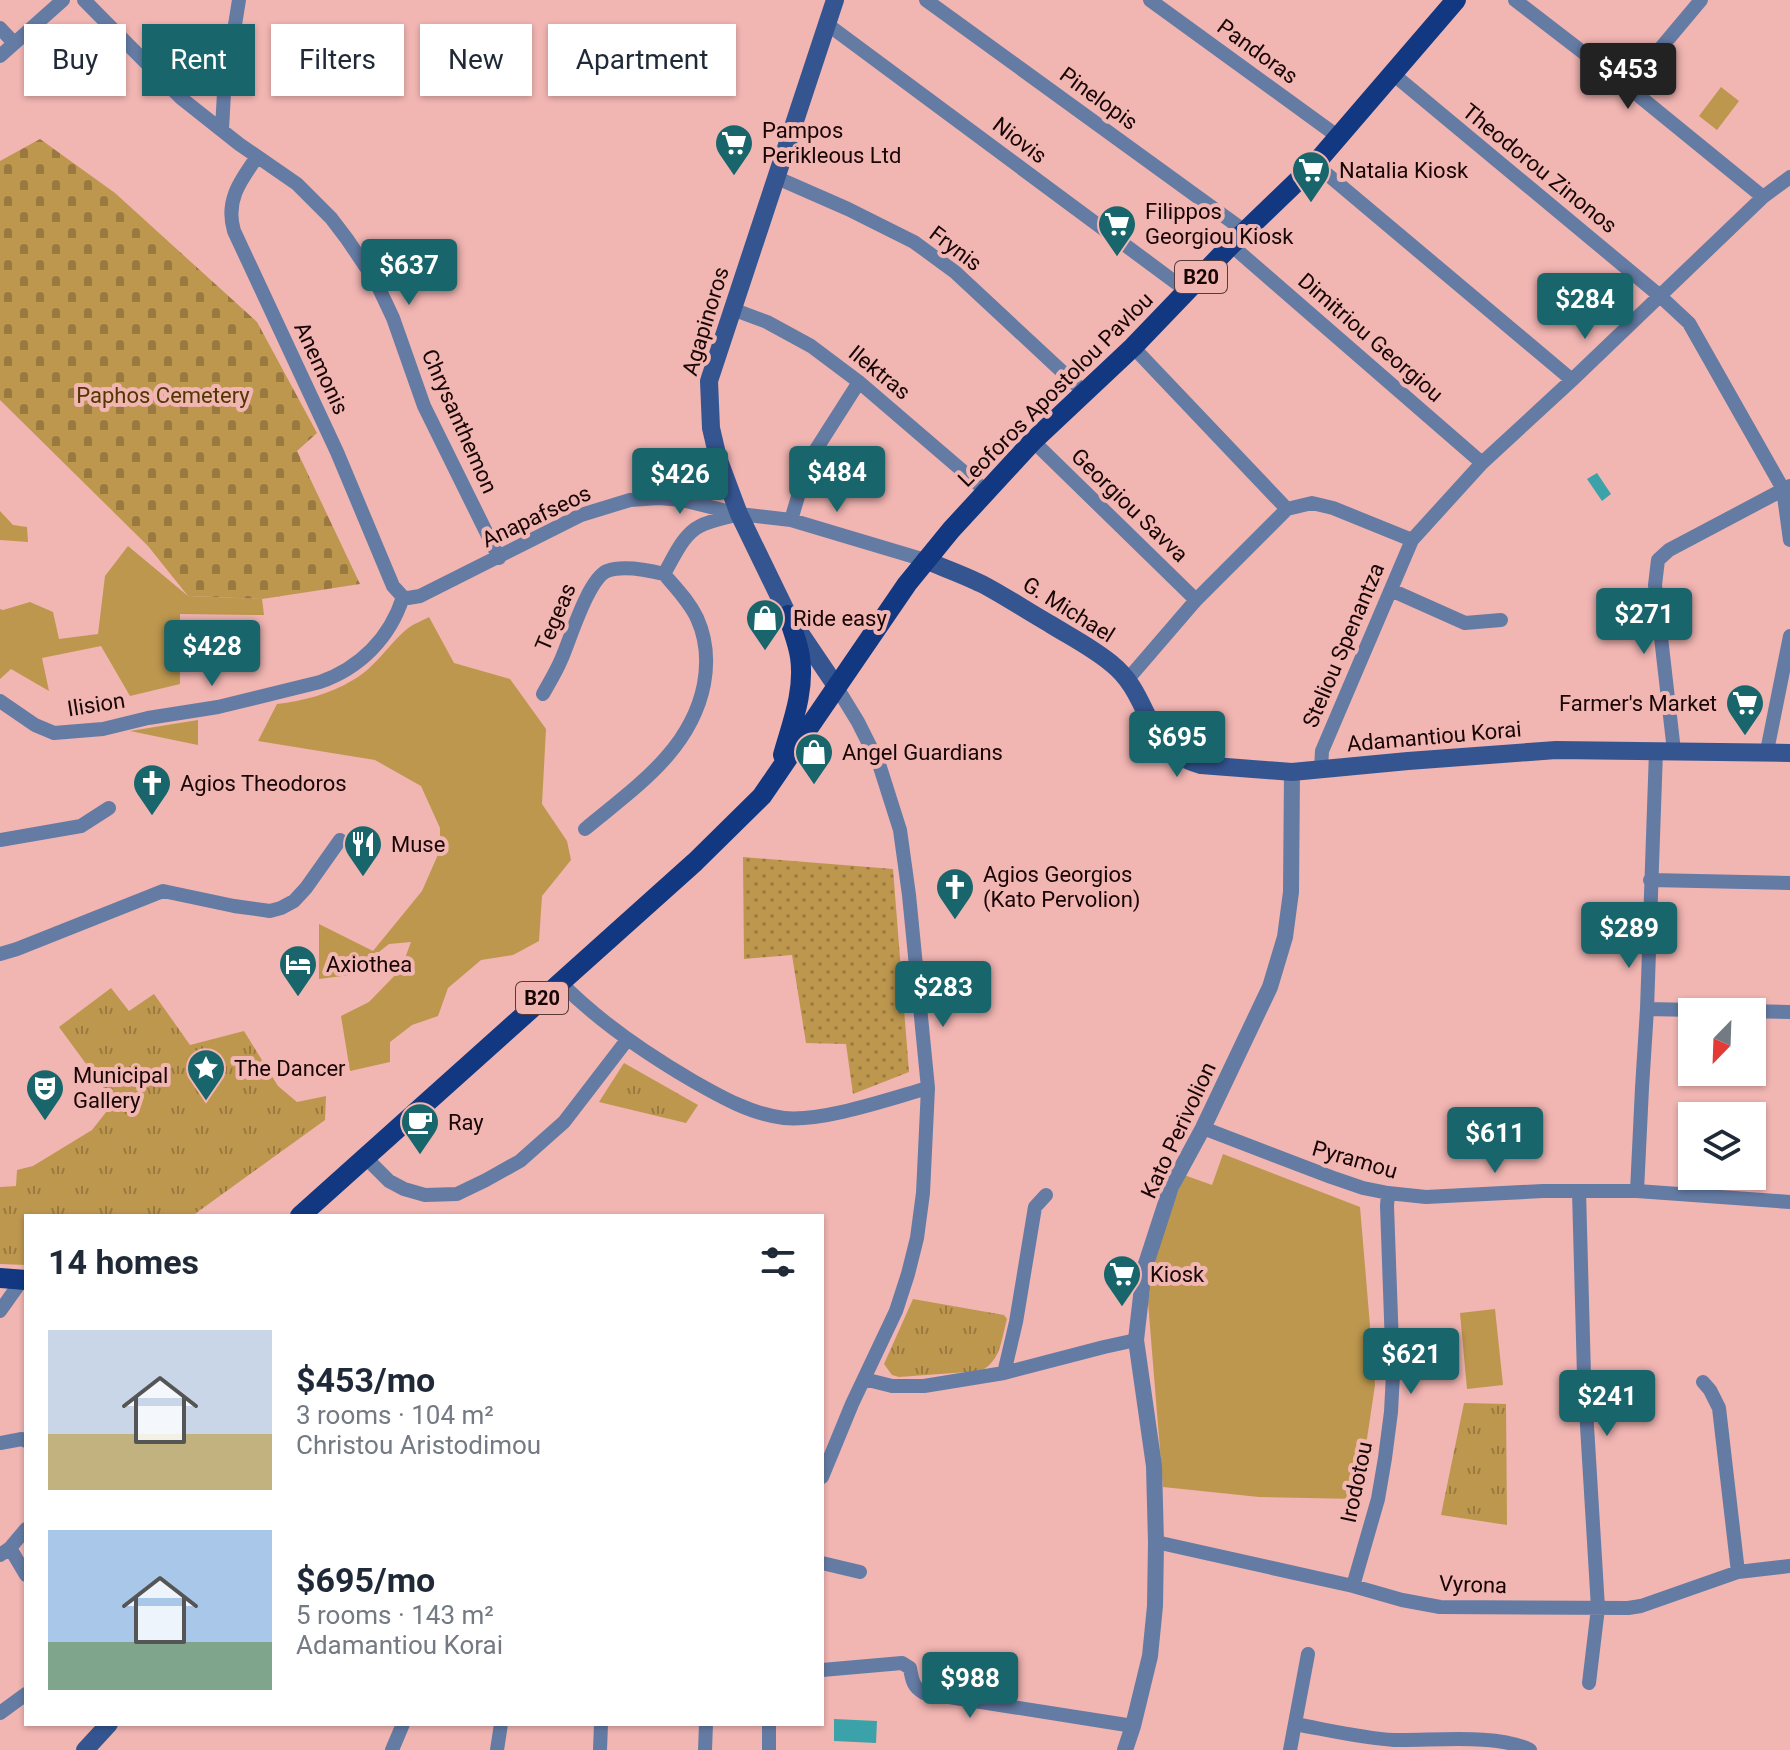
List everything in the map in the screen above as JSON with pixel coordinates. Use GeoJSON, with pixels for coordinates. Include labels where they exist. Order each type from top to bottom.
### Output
{"type":"FeatureCollection","features":[{"type":"Feature","properties":{"kind":"main road","name":"Agapinoros"},"geometry":{"type":"LineString","coordinates":[[835,0],[709,381],[709,406],[718,458],[739,514],[788,615],[836,686]]}},
{"type":"Feature","properties":{"kind":"main road","name":"Leoforos Apostolou Pavlou"},"geometry":{"type":"LineString","coordinates":[[836,686],[907,584],[986,491],[1340,138],[1456,0]]}},
{"type":"Feature","properties":{"kind":"main road","name":"G. Michael"},"geometry":{"type":"LineString","coordinates":[[932,553],[1088,647],[1128,679]]}},
{"type":"Feature","properties":{"kind":"main road"},"geometry":{"type":"LineString","coordinates":[[778,774],[800,693],[800,655],[788,615]]}},
{"type":"Feature","properties":{"kind":"main road","name":"Adamantiou Korai"},"geometry":{"type":"LineString","coordinates":[[1128,679],[1153,730],[1173,753],[1201,765],[1292,772],[1556,750],[1790,753]]}},
{"type":"Feature","properties":{"kind":"main road","name":"B20"},"geometry":{"type":"LineString","coordinates":[[302,1214],[722,837],[762,796],[836,686]]}},
{"type":"Feature","properties":{"kind":"main road"},"geometry":{"type":"LineString","coordinates":[[0,1278],[24,1280]]}},
{"type":"Feature","properties":{"kind":"main road"},"geometry":{"type":"LineString","coordinates":[[85,1750],[107,1726]]}},
{"type":"Feature","properties":{"kind":"street"},"geometry":{"type":"LineString","coordinates":[[0,56],[63,0]]}},
{"type":"Feature","properties":{"kind":"street","name":"Chrysanthemon"},"geometry":{"type":"LineString","coordinates":[[84,0],[181,98],[297,184],[347,239],[376,282],[393,318],[424,406],[499,558]]}},
{"type":"Feature","properties":{"kind":"street"},"geometry":{"type":"LineString","coordinates":[[222,129],[224,93],[239,0]]}},
{"type":"Feature","properties":{"kind":"street","name":"Pinelopis"},"geometry":{"type":"LineString","coordinates":[[926,0],[1238,238]]}},
{"type":"Feature","properties":{"kind":"street","name":"Pandoras"},"geometry":{"type":"LineString","coordinates":[[1150,0],[1340,138]]}},
{"type":"Feature","properties":{"kind":"street"},"geometry":{"type":"LineString","coordinates":[[1515,0],[1763,197]]}},
{"type":"Feature","properties":{"kind":"street"},"geometry":{"type":"LineString","coordinates":[[1628,87],[1701,0]]}},
{"type":"Feature","properties":{"kind":"street","name":"Niovis"},"geometry":{"type":"LineString","coordinates":[[827,24],[1187,291]]}},
{"type":"Feature","properties":{"kind":"street"},"geometry":{"type":"LineString","coordinates":[[0,28],[14,43]]}},
{"type":"Feature","properties":{"kind":"street","name":"Theodorou Zinonos"},"geometry":{"type":"LineString","coordinates":[[1393,74],[1689,323],[1787,488]]}},
{"type":"Feature","properties":{"kind":"street","name":"Anemonis"},"geometry":{"type":"LineString","coordinates":[[257,157],[231,203],[234,231],[337,452],[393,586],[403,597]]}},
{"type":"Feature","properties":{"kind":"street"},"geometry":{"type":"LineString","coordinates":[[1315,164],[1572,380]]}},
{"type":"Feature","properties":{"kind":"street","name":"Frynis"},"geometry":{"type":"LineString","coordinates":[[775,177],[914,242],[955,272],[1084,392]]}},
{"type":"Feature","properties":{"kind":"street","name":"Steliou Spenantza"},"geometry":{"type":"LineString","coordinates":[[1321,769],[1322,751],[1412,540],[1482,463],[1763,197],[1790,177]]}},
{"type":"Feature","properties":{"kind":"street","name":"Dimitriou Georgiou"},"geometry":{"type":"LineString","coordinates":[[1238,238],[1482,463]]}},
{"type":"Feature","properties":{"kind":"street","name":"Ilektras"},"geometry":{"type":"LineString","coordinates":[[732,309],[767,322],[811,346],[859,382],[986,491]]}},
{"type":"Feature","properties":{"kind":"street"},"geometry":{"type":"LineString","coordinates":[[1133,347],[1287,509]]}},
{"type":"Feature","properties":{"kind":"street"},"geometry":{"type":"LineString","coordinates":[[791,520],[815,451],[859,382]]}},
{"type":"Feature","properties":{"kind":"street","name":"Georgiou Savva"},"geometry":{"type":"LineString","coordinates":[[1033,441],[1196,600]]}},
{"type":"Feature","properties":{"kind":"street"},"geometry":{"type":"LineString","coordinates":[[1637,1191],[1650,880],[1665,751],[1655,585],[1658,560],[1669,550],[1787,488],[1790,540]]}},
{"type":"Feature","properties":{"kind":"street","name":"Anapafseos"},"geometry":{"type":"LineString","coordinates":[[403,597],[420,596],[581,515],[630,500],[682,500],[739,514],[791,520],[932,553]]}},
{"type":"Feature","properties":{"kind":"street"},"geometry":{"type":"LineString","coordinates":[[1128,679],[1196,600],[1287,509],[1312,503],[1333,508],[1412,540]]}},
{"type":"Feature","properties":{"kind":"street"},"geometry":{"type":"LineString","coordinates":[[585,829],[651,775],[669,756],[691,724],[702,695],[707,648],[698,620],[685,598],[664,574],[687,537],[699,526],[739,514]]}},
{"type":"Feature","properties":{"kind":"street","name":"Tegeas"},"geometry":{"type":"LineString","coordinates":[[543,694],[600,575],[620,569],[642,569],[664,574]]}},
{"type":"Feature","properties":{"kind":"street"},"geometry":{"type":"LineString","coordinates":[[1391,590],[1465,623],[1501,620]]}},
{"type":"Feature","properties":{"kind":"street","name":"Ilision"},"geometry":{"type":"LineString","coordinates":[[0,701],[35,725],[54,733],[103,729],[307,686],[335,677],[361,660],[392,625],[403,597]]}},
{"type":"Feature","properties":{"kind":"street"},"geometry":{"type":"LineString","coordinates":[[1767,751],[1790,636]]}},
{"type":"Feature","properties":{"kind":"street"},"geometry":{"type":"LineString","coordinates":[[824,1472],[896,1311],[908,1274],[923,1193],[928,1088],[900,830],[879,764],[836,686]]}},
{"type":"Feature","properties":{"kind":"street","name":"Kato Perivolion"},"geometry":{"type":"LineString","coordinates":[[1125,1750],[1150,1656],[1155,1606],[1154,1466],[1136,1340],[1144,1270],[1171,1187],[1203,1128],[1270,987],[1285,937],[1291,892],[1292,772]]}},
{"type":"Feature","properties":{"kind":"street"},"geometry":{"type":"LineString","coordinates":[[0,840],[81,826],[109,808]]}},
{"type":"Feature","properties":{"kind":"street"},"geometry":{"type":"LineString","coordinates":[[0,954],[163,891],[234,906],[270,911],[281,908],[294,901],[306,888],[340,840]]}},
{"type":"Feature","properties":{"kind":"street"},"geometry":{"type":"LineString","coordinates":[[1650,880],[1790,883]]}},
{"type":"Feature","properties":{"kind":"street"},"geometry":{"type":"LineString","coordinates":[[560,982],[627,1040],[661,1063],[758,1113],[785,1118],[812,1117],[928,1088]]}},
{"type":"Feature","properties":{"kind":"street"},"geometry":{"type":"LineString","coordinates":[[1647,1009],[1790,1012]]}},
{"type":"Feature","properties":{"kind":"street"},"geometry":{"type":"LineString","coordinates":[[366,1158],[389,1181],[404,1189],[425,1195],[457,1194],[520,1161],[564,1122],[627,1040]]}},
{"type":"Feature","properties":{"kind":"street","name":"Pyramou"},"geometry":{"type":"LineString","coordinates":[[1203,1128],[1352,1185],[1388,1193],[1426,1197],[1543,1191],[1637,1191],[1790,1202]]}},
{"type":"Feature","properties":{"kind":"street"},"geometry":{"type":"LineString","coordinates":[[1579,1191],[1584,1376],[1598,1608],[1589,1683]]}},
{"type":"Feature","properties":{"kind":"street","name":"Irodotou"},"geometry":{"type":"LineString","coordinates":[[1353,1586],[1378,1499],[1391,1412],[1393,1374],[1388,1193]]}},
{"type":"Feature","properties":{"kind":"street"},"geometry":{"type":"LineString","coordinates":[[1004,1373],[1016,1322],[1035,1207],[1046,1195]]}},
{"type":"Feature","properties":{"kind":"street"},"geometry":{"type":"LineString","coordinates":[[0,1311],[24,1280]]}},
{"type":"Feature","properties":{"kind":"street"},"geometry":{"type":"LineString","coordinates":[[864,1379],[892,1386],[924,1386],[1004,1373],[1136,1340]]}},
{"type":"Feature","properties":{"kind":"street"},"geometry":{"type":"LineString","coordinates":[[1703,1382],[1719,1408],[1738,1572]]}},
{"type":"Feature","properties":{"kind":"street"},"geometry":{"type":"LineString","coordinates":[[0,1443],[24,1440]]}},
{"type":"Feature","properties":{"kind":"street"},"geometry":{"type":"LineString","coordinates":[[24,1531],[5,1552],[24,1573]]}},
{"type":"Feature","properties":{"kind":"street","name":"Vyrona"},"geometry":{"type":"LineString","coordinates":[[1156,1542],[1440,1607],[1641,1606],[1738,1572],[1790,1566]]}},
{"type":"Feature","properties":{"kind":"street"},"geometry":{"type":"LineString","coordinates":[[824,1563],[860,1572]]}},
{"type":"Feature","properties":{"kind":"street"},"geometry":{"type":"LineString","coordinates":[[1290,1750],[1308,1654]]}},
{"type":"Feature","properties":{"kind":"street"},"geometry":{"type":"LineString","coordinates":[[824,1670],[902,1663],[910,1668],[916,1689],[924,1693],[1133,1726]]}},
{"type":"Feature","properties":{"kind":"street"},"geometry":{"type":"LineString","coordinates":[[0,1713],[24,1695]]}},
{"type":"Feature","properties":{"kind":"street"},"geometry":{"type":"LineString","coordinates":[[1295,1724],[1391,1740],[1498,1741],[1518,1744],[1530,1750]]}},
{"type":"Feature","properties":{"kind":"street"},"geometry":{"type":"LineString","coordinates":[[392,1750],[402,1726]]}},
{"type":"Feature","properties":{"kind":"street"},"geometry":{"type":"LineString","coordinates":[[497,1750],[501,1726]]}},
{"type":"Feature","properties":{"kind":"street"},"geometry":{"type":"LineString","coordinates":[[600,1750],[601,1726]]}},
{"type":"Feature","properties":{"kind":"street"},"geometry":{"type":"LineString","coordinates":[[705,1750],[706,1726]]}},
{"type":"Feature","properties":{"kind":"street"},"geometry":{"type":"LineString","coordinates":[[769,1726],[769,1750]]}},
{"type":"Feature","properties":{"kind":"green space"},"geometry":{"type":"Polygon","coordinates":[[[1721,87],[1739,101],[1717,130],[1699,116],[1721,87]]]}},
{"type":"Feature","properties":{"kind":"green space","name":"Paphos Cemetery"},"geometry":{"type":"Polygon","coordinates":[[[40,139],[115,193],[257,322],[317,433],[297,451],[360,584],[262,599],[188,596],[148,546],[0,400],[0,161],[40,139]]]}},
{"type":"Feature","properties":{"kind":"green space"},"geometry":{"type":"Polygon","coordinates":[[[0,511],[13,525],[27,527],[28,542],[0,540],[0,511]]]}},
{"type":"Feature","properties":{"kind":"green space"},"geometry":{"type":"Polygon","coordinates":[[[128,546],[188,596],[262,599],[264,615],[180,614],[180,684],[130,696],[101,646],[42,658],[49,691],[11,669],[0,679],[0,609],[30,602],[53,612],[59,639],[98,634],[105,576],[128,546]]]}},
{"type":"Feature","properties":{"kind":"green space"},"geometry":{"type":"Polygon","coordinates":[[[429,617],[454,663],[510,679],[546,729],[542,804],[567,841],[571,860],[542,896],[539,941],[513,955],[481,960],[448,988],[438,1016],[412,1025],[390,1042],[390,1062],[350,1071],[341,1016],[369,1002],[401,969],[411,942],[389,944],[350,975],[319,979],[319,924],[373,951],[422,891],[440,850],[440,828],[421,786],[375,760],[258,741],[277,704],[316,696],[353,680],[407,629],[429,617]]]}},
{"type":"Feature","properties":{"kind":"green space"},"geometry":{"type":"Polygon","coordinates":[[[198,720],[198,745],[130,731],[198,720]]]}},
{"type":"Feature","properties":{"kind":"green space"},"geometry":{"type":"Polygon","coordinates":[[[743,857],[893,869],[909,1072],[853,1094],[846,1044],[806,1043],[792,955],[744,959],[743,857]]]}},
{"type":"Feature","properties":{"kind":"green space"},"geometry":{"type":"Polygon","coordinates":[[[111,988],[129,1011],[154,994],[190,1045],[244,1031],[278,1086],[297,1102],[326,1096],[325,1120],[195,1214],[24,1214],[24,1265],[0,1264],[0,1187],[16,1186],[17,1170],[33,1166],[92,1130],[114,1102],[59,1027],[111,988]]]}},
{"type":"Feature","properties":{"kind":"green space"},"geometry":{"type":"Polygon","coordinates":[[[624,1063],[698,1105],[686,1123],[599,1102],[624,1063]]]}},
{"type":"Feature","properties":{"kind":"green space"},"geometry":{"type":"Polygon","coordinates":[[[1223,1154],[1360,1207],[1375,1385],[1358,1499],[1259,1497],[1163,1487],[1148,1302],[1155,1255],[1184,1175],[1212,1185],[1223,1154]]]}},
{"type":"Feature","properties":{"kind":"green space"},"geometry":{"type":"Polygon","coordinates":[[[913,1299],[1004,1315],[1007,1319],[999,1349],[988,1367],[981,1371],[892,1375],[884,1364],[913,1299]]]}},
{"type":"Feature","properties":{"kind":"green space"},"geometry":{"type":"Polygon","coordinates":[[[1495,1309],[1503,1385],[1467,1389],[1460,1313],[1495,1309]]]}},
{"type":"Feature","properties":{"kind":"green space"},"geometry":{"type":"Polygon","coordinates":[[[1464,1403],[1506,1404],[1507,1525],[1441,1515],[1464,1403]]]}},
{"type":"Feature","properties":{"kind":"water"},"geometry":{"type":"Polygon","coordinates":[[[1597,473],[1611,494],[1602,501],[1587,479],[1597,473]]]}},
{"type":"Feature","properties":{"kind":"water"},"geometry":{"type":"Polygon","coordinates":[[[834,1719],[877,1721],[876,1743],[834,1741],[834,1719]]]}},
{"type":"Feature","properties":{"kind":"place","name":"Pampos Perikleous Ltd"},"geometry":{"type":"Point","coordinates":[734,177]}},
{"type":"Feature","properties":{"kind":"place","name":"Natalia Kiosk"},"geometry":{"type":"Point","coordinates":[1311,204]}},
{"type":"Feature","properties":{"kind":"place","name":"Filippos Georgiou Kiosk"},"geometry":{"type":"Point","coordinates":[1117,258]}},
{"type":"Feature","properties":{"kind":"place","name":"Ride easy"},"geometry":{"type":"Point","coordinates":[765,652]}},
{"type":"Feature","properties":{"kind":"place","name":"Farmer's Market"},"geometry":{"type":"Point","coordinates":[1745,737]}},
{"type":"Feature","properties":{"kind":"place","name":"Angel Guardians"},"geometry":{"type":"Point","coordinates":[814,786]}},
{"type":"Feature","properties":{"kind":"place","name":"Agios Theodoros"},"geometry":{"type":"Point","coordinates":[152,817]}},
{"type":"Feature","properties":{"kind":"place","name":"Muse"},"geometry":{"type":"Point","coordinates":[363,878]}},
{"type":"Feature","properties":{"kind":"place","name":"Agios Georgios (Kato Pervolion)"},"geometry":{"type":"Point","coordinates":[955,921]}},
{"type":"Feature","properties":{"kind":"place","name":"Axiothea"},"geometry":{"type":"Point","coordinates":[298,998]}},
{"type":"Feature","properties":{"kind":"place","name":"The Dancer"},"geometry":{"type":"Point","coordinates":[206,1102]}},
{"type":"Feature","properties":{"kind":"place","name":"Municipal Gallery"},"geometry":{"type":"Point","coordinates":[45,1122]}},
{"type":"Feature","properties":{"kind":"place","name":"Ray"},"geometry":{"type":"Point","coordinates":[420,1156]}},
{"type":"Feature","properties":{"kind":"place","name":"Kiosk"},"geometry":{"type":"Point","coordinates":[1122,1308]}}]}
